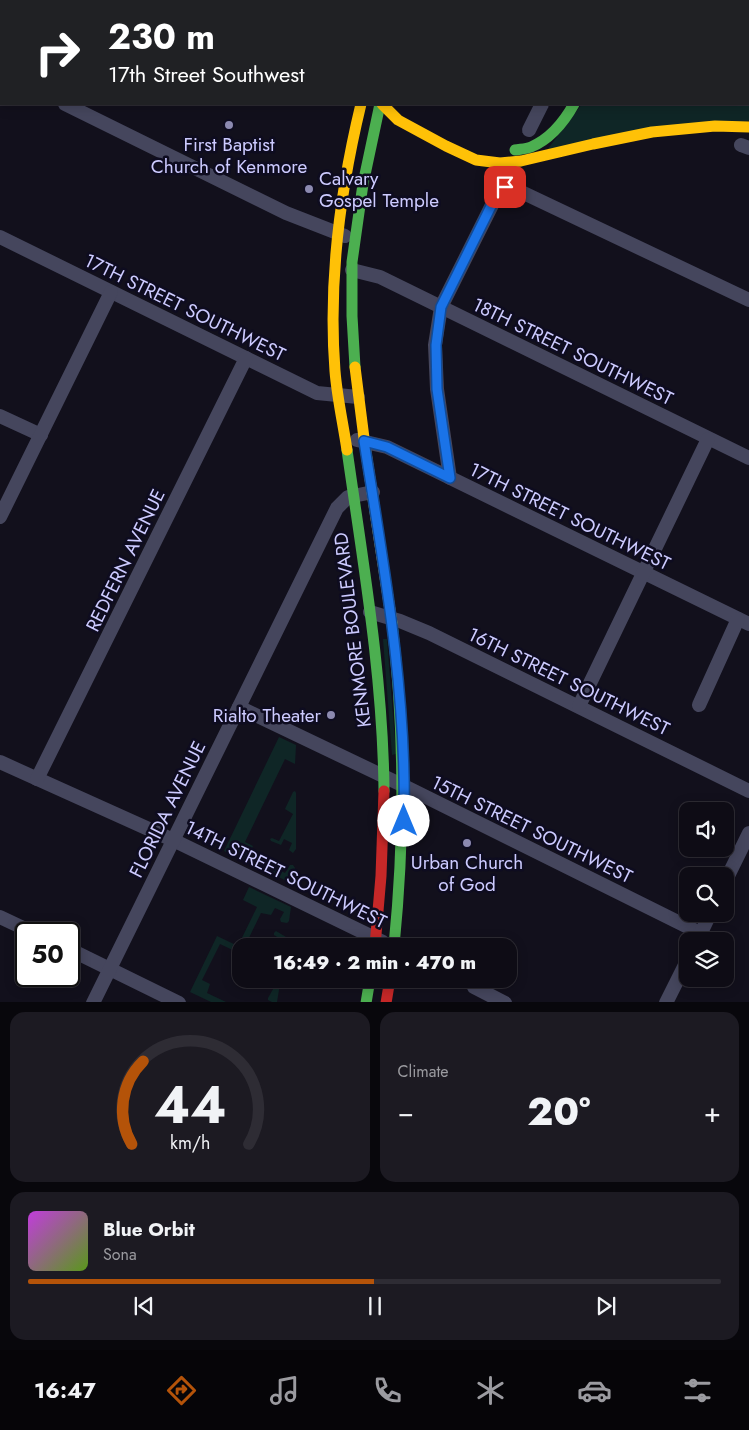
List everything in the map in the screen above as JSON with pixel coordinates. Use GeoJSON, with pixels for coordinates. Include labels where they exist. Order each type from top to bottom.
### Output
{"type":"FeatureCollection","features":[{"type":"Feature","properties":{"kind":"main road","name":"KENMORE BOULEVARD"},"geometry":{"type":"LineString","coordinates":[[361,105],[349,155],[337,233],[333,301],[335,373],[380,694],[384,776],[382,864],[376,938]]}},
{"type":"Feature","properties":{"kind":"main road","name":"KENMORE BOULEVARD"},"geometry":{"type":"LineString","coordinates":[[381,105],[360,195],[352,270],[353,346],[364,441],[392,618],[403,746],[403,850],[394,938]]}},
{"type":"Feature","properties":{"kind":"main road"},"geometry":{"type":"LineString","coordinates":[[382,105],[398,120],[446,146],[476,160],[500,163],[521,161],[652,132],[707,126],[749,127]]}},
{"type":"Feature","properties":{"kind":"main road"},"geometry":{"type":"LineString","coordinates":[[390,105],[404,108]]}},
{"type":"Feature","properties":{"kind":"main road"},"geometry":{"type":"LineString","coordinates":[[502,150],[530,148],[547,138],[569,114],[574,105]]}},
{"type":"Feature","properties":{"kind":"main road"},"geometry":{"type":"LineString","coordinates":[[366,1002],[368,988]]}},
{"type":"Feature","properties":{"kind":"main road"},"geometry":{"type":"LineString","coordinates":[[386,1002],[388,988]]}},
{"type":"Feature","properties":{"kind":"street"},"geometry":{"type":"LineString","coordinates":[[67,105],[286,213],[355,240]]}},
{"type":"Feature","properties":{"kind":"street"},"geometry":{"type":"LineString","coordinates":[[529,130],[542,105]]}},
{"type":"Feature","properties":{"kind":"street"},"geometry":{"type":"LineString","coordinates":[[450,478],[437,389],[436,345],[441,307],[498,192],[505,187],[513,188],[749,300]]}},
{"type":"Feature","properties":{"kind":"street","name":"17TH STREET SOUTHWEST"},"geometry":{"type":"LineString","coordinates":[[0,237],[317,393],[358,397]]}},
{"type":"Feature","properties":{"kind":"street","name":"18TH STREET SOUTHWEST"},"geometry":{"type":"LineString","coordinates":[[352,270],[380,277],[749,458]]}},
{"type":"Feature","properties":{"kind":"street"},"geometry":{"type":"LineString","coordinates":[[0,517],[111,292]]}},
{"type":"Feature","properties":{"kind":"street","name":"REDFERN AVENUE"},"geometry":{"type":"LineString","coordinates":[[37,779],[246,358]]}},
{"type":"Feature","properties":{"kind":"street"},"geometry":{"type":"LineString","coordinates":[[0,416],[41,435]]}},
{"type":"Feature","properties":{"kind":"street","name":"17TH STREET SOUTHWEST"},"geometry":{"type":"LineString","coordinates":[[344,437],[387,447],[743,622]]}},
{"type":"Feature","properties":{"kind":"street"},"geometry":{"type":"LineString","coordinates":[[579,706],[708,439]]}},
{"type":"Feature","properties":{"kind":"street","name":"FLORIDA AVENUE"},"geometry":{"type":"LineString","coordinates":[[93,1002],[336,508],[348,497],[373,492]]}},
{"type":"Feature","properties":{"kind":"street","name":"16TH STREET SOUTHWEST"},"geometry":{"type":"LineString","coordinates":[[370,612],[392,618],[429,633],[749,791]]}},
{"type":"Feature","properties":{"kind":"street"},"geometry":{"type":"LineString","coordinates":[[700,705],[743,622]]}},
{"type":"Feature","properties":{"kind":"street","name":"15TH STREET SOUTHWEST"},"geometry":{"type":"LineString","coordinates":[[239,707],[404,786],[688,932]]}},
{"type":"Feature","properties":{"kind":"street","name":"14TH STREET SOUTHWEST"},"geometry":{"type":"LineString","coordinates":[[0,762],[173,840],[368,938]]}},
{"type":"Feature","properties":{"kind":"street"},"geometry":{"type":"LineString","coordinates":[[732,867],[749,833]]}},
{"type":"Feature","properties":{"kind":"street"},"geometry":{"type":"LineString","coordinates":[[0,916],[15,924]]}},
{"type":"Feature","properties":{"kind":"street"},"geometry":{"type":"LineString","coordinates":[[80,954],[179,1002]]}},
{"type":"Feature","properties":{"kind":"street"},"geometry":{"type":"LineString","coordinates":[[666,1002],[679,977]]}},
{"type":"Feature","properties":{"kind":"street"},"geometry":{"type":"LineString","coordinates":[[476,988],[506,1002]]}},
{"type":"Feature","properties":{"kind":"green space"},"geometry":{"type":"Polygon","coordinates":[[[581,105],[749,105],[749,121],[547,150],[581,105]]]}},
{"type":"Feature","properties":{"kind":"green space"},"geometry":{"type":"Polygon","coordinates":[[[383,639],[387,639],[396,754],[392,755],[383,639]]]}},
{"type":"Feature","properties":{"kind":"green space"},"geometry":{"type":"Polygon","coordinates":[[[279,737],[296,745],[295,764],[285,759],[245,842],[253,846],[249,855],[285,873],[290,865],[293,865],[295,868],[293,884],[224,851],[279,737]]]}},
{"type":"Feature","properties":{"kind":"green space"},"geometry":{"type":"Polygon","coordinates":[[[295,791],[296,849],[293,853],[289,850],[292,843],[284,839],[281,845],[270,839],[279,841],[293,814],[285,809],[295,791]]]}},
{"type":"Feature","properties":{"kind":"green space"},"geometry":{"type":"Polygon","coordinates":[[[249,887],[291,907],[289,921],[287,923],[281,922],[280,919],[284,912],[275,908],[271,915],[261,913],[249,938],[242,938],[257,907],[243,900],[249,887]]]}},
{"type":"Feature","properties":{"kind":"green space"},"geometry":{"type":"Polygon","coordinates":[[[276,931],[286,938],[279,938],[274,933],[276,931]]]}},
{"type":"Feature","properties":{"kind":"green space"},"geometry":{"type":"Polygon","coordinates":[[[217,936],[232,943],[232,950],[220,944],[202,980],[210,984],[207,993],[226,1002],[211,1002],[190,992],[217,936]]]}},
{"type":"Feature","properties":{"kind":"green space"},"geometry":{"type":"Polygon","coordinates":[[[274,988],[279,988],[277,1002],[272,1002],[268,998],[274,988]]]}},
{"type":"Feature","properties":{"kind":"traffic: fast"},"geometry":{"type":"LineString","coordinates":[[355,367],[352,316],[352,262],[363,184],[380,105]]}},
{"type":"Feature","properties":{"kind":"traffic: fast"},"geometry":{"type":"LineString","coordinates":[[515,150],[531,147],[550,135],[566,117],[573,105]]}},
{"type":"Feature","properties":{"kind":"traffic: fast"},"geometry":{"type":"LineString","coordinates":[[347,450],[376,662],[383,748],[384,791]]}},
{"type":"Feature","properties":{"kind":"traffic: fast"},"geometry":{"type":"LineString","coordinates":[[392,623],[399,704],[402,784],[402,824],[395,938]]}},
{"type":"Feature","properties":{"kind":"traffic: fast"},"geometry":{"type":"LineString","coordinates":[[366,1002],[368,988]]}},
{"type":"Feature","properties":{"kind":"traffic: slow"},"geometry":{"type":"LineString","coordinates":[[347,450],[335,371],[333,304],[342,203],[361,105]]}},
{"type":"Feature","properties":{"kind":"traffic: slow"},"geometry":{"type":"LineString","coordinates":[[383,105],[398,120],[446,146],[476,160],[500,163],[521,161],[652,132],[715,126],[749,127]]}},
{"type":"Feature","properties":{"kind":"traffic: slow"},"geometry":{"type":"LineString","coordinates":[[355,367],[392,623]]}},
{"type":"Feature","properties":{"kind":"traffic: jam"},"geometry":{"type":"LineString","coordinates":[[376,938],[381,876],[384,791]]}},
{"type":"Feature","properties":{"kind":"traffic: jam"},"geometry":{"type":"LineString","coordinates":[[386,1002],[388,988]]}},
{"type":"Feature","properties":{"kind":"place","name":"First Baptist Church of Kenmore"},"geometry":{"type":"Point","coordinates":[229,125]}},
{"type":"Feature","properties":{"kind":"place","name":"Calvary Gospel Temple"},"geometry":{"type":"Point","coordinates":[309,189]}},
{"type":"Feature","properties":{"kind":"place","name":"Rialto Theater"},"geometry":{"type":"Point","coordinates":[331,715]}},
{"type":"Feature","properties":{"kind":"place","name":"Urban Church of God"},"geometry":{"type":"Point","coordinates":[467,843]}},
{"type":"Feature","properties":{"kind":"route"},"geometry":{"type":"LineString","coordinates":[[404,821],[403,746],[398,673],[387,583],[364,441],[387,447],[450,478],[437,389],[436,345],[441,307],[498,192],[505,187]]}}]}
